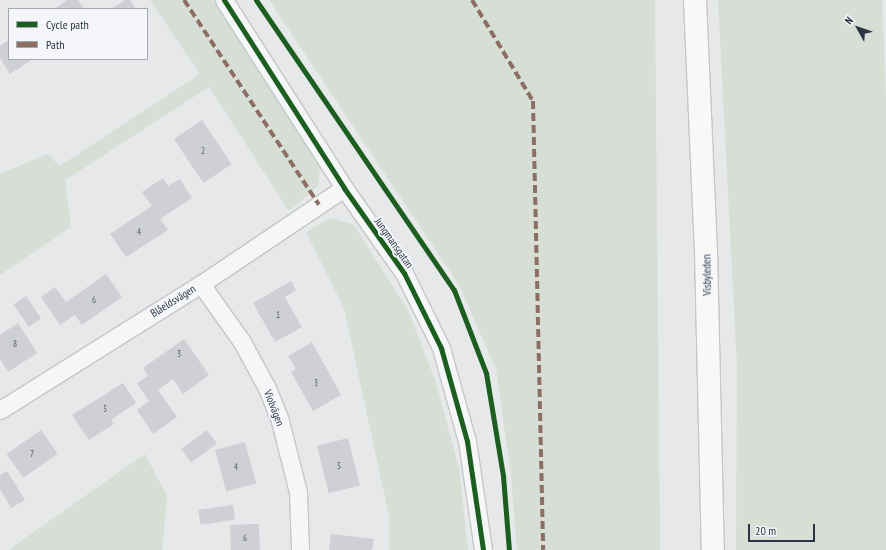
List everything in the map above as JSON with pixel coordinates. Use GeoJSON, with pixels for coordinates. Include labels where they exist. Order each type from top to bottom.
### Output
{"type":"FeatureCollection","features":[{"type":"Feature","properties":{"kind":"main road","name":"Visbyleden"},"geometry":{"type":"LineString","coordinates":[[695,0],[706,251],[713,550]]}},
{"type":"Feature","properties":{"kind":"street","name":"Jungmansgatan"},"geometry":{"type":"LineString","coordinates":[[224,0],[344,188],[404,273],[442,348],[467,441],[482,550]]}},
{"type":"Feature","properties":{"kind":"street","name":"Blåeldsvägen"},"geometry":{"type":"LineString","coordinates":[[0,410],[201,284],[344,188]]}},
{"type":"Feature","properties":{"kind":"street","name":"Violvägen"},"geometry":{"type":"LineString","coordinates":[[201,284],[242,342],[267,388],[280,421],[298,492],[300,550]]}},
{"type":"Feature","properties":{"kind":"shaded area"},"geometry":{"type":"Polygon","coordinates":[[[150,0],[213,0],[320,168],[318,186],[289,211],[209,87],[65,180],[71,227],[0,275],[0,174],[47,154],[60,166],[200,74],[150,0]]]}},
{"type":"Feature","properties":{"kind":"shaded area"},"geometry":{"type":"Polygon","coordinates":[[[269,0],[655,0],[660,550],[517,550],[511,475],[496,369],[459,285],[269,0]]]}},
{"type":"Feature","properties":{"kind":"shaded area"},"geometry":{"type":"Polygon","coordinates":[[[718,0],[882,0],[886,99],[886,550],[736,550],[737,366],[718,0]]]}},
{"type":"Feature","properties":{"kind":"shaded area"},"geometry":{"type":"Polygon","coordinates":[[[330,218],[353,224],[408,310],[435,380],[459,468],[468,550],[389,550],[389,516],[344,308],[306,232],[330,218]]]}},
{"type":"Feature","properties":{"kind":"shaded area"},"geometry":{"type":"Polygon","coordinates":[[[145,454],[167,496],[162,550],[8,550],[145,454]]]}},
{"type":"Feature","properties":{"kind":"building"},"geometry":{"type":"Polygon","coordinates":[[[67,0],[78,0],[83,8],[55,8],[67,0]]]}},
{"type":"Feature","properties":{"kind":"building"},"geometry":{"type":"Polygon","coordinates":[[[125,0],[130,0],[135,8],[113,8],[125,0]]]}},
{"type":"Feature","properties":{"kind":"building"},"geometry":{"type":"Polygon","coordinates":[[[8,41],[8,60],[31,60],[10,74],[0,58],[0,46],[8,41]]]}},
{"type":"Feature","properties":{"kind":"building"},"geometry":{"type":"Polygon","coordinates":[[[202,120],[232,164],[203,183],[174,139],[202,120]]]}},
{"type":"Feature","properties":{"kind":"building"},"geometry":{"type":"Polygon","coordinates":[[[163,178],[168,186],[180,179],[192,198],[160,219],[168,230],[126,257],[110,234],[152,206],[142,192],[163,178]]]}},
{"type":"Feature","properties":{"kind":"building"},"geometry":{"type":"Polygon","coordinates":[[[106,274],[122,297],[82,325],[75,315],[60,325],[41,297],[55,287],[66,302],[106,274]]]}},
{"type":"Feature","properties":{"kind":"building"},"geometry":{"type":"Polygon","coordinates":[[[291,281],[296,290],[285,297],[302,327],[275,342],[253,303],[291,281]]]}},
{"type":"Feature","properties":{"kind":"building"},"geometry":{"type":"Polygon","coordinates":[[[26,296],[41,318],[29,327],[14,304],[26,296]]]}},
{"type":"Feature","properties":{"kind":"building"},"geometry":{"type":"Polygon","coordinates":[[[18,323],[37,353],[8,372],[0,359],[0,335],[18,323]]]}},
{"type":"Feature","properties":{"kind":"building"},"geometry":{"type":"Polygon","coordinates":[[[184,339],[209,375],[183,394],[173,379],[158,390],[177,417],[153,434],[137,410],[149,401],[137,383],[148,376],[143,368],[184,339]]]}},
{"type":"Feature","properties":{"kind":"building"},"geometry":{"type":"Polygon","coordinates":[[[312,342],[341,395],[313,411],[291,372],[296,369],[288,356],[312,342]]]}},
{"type":"Feature","properties":{"kind":"building"},"geometry":{"type":"Polygon","coordinates":[[[123,383],[136,403],[111,420],[114,424],[89,440],[72,415],[123,383]]]}},
{"type":"Feature","properties":{"kind":"building"},"geometry":{"type":"Polygon","coordinates":[[[41,430],[58,454],[23,478],[7,454],[41,430]]]}},
{"type":"Feature","properties":{"kind":"building"},"geometry":{"type":"Polygon","coordinates":[[[207,430],[217,444],[191,463],[181,449],[207,430]]]}},
{"type":"Feature","properties":{"kind":"building"},"geometry":{"type":"Polygon","coordinates":[[[348,438],[360,486],[329,493],[317,446],[348,438]]]}},
{"type":"Feature","properties":{"kind":"building"},"geometry":{"type":"Polygon","coordinates":[[[245,442],[256,484],[226,492],[215,450],[245,442]]]}},
{"type":"Feature","properties":{"kind":"building"},"geometry":{"type":"Polygon","coordinates":[[[7,471],[25,500],[11,508],[0,489],[0,475],[7,471]]]}},
{"type":"Feature","properties":{"kind":"building"},"geometry":{"type":"Polygon","coordinates":[[[233,505],[235,520],[200,525],[198,510],[233,505]]]}},
{"type":"Feature","properties":{"kind":"building"},"geometry":{"type":"Polygon","coordinates":[[[259,524],[260,550],[231,550],[230,525],[259,524]]]}},
{"type":"Feature","properties":{"kind":"building"},"geometry":{"type":"Polygon","coordinates":[[[331,534],[374,539],[372,550],[329,550],[331,534]]]}},
{"type":"Feature","properties":{"kind":"marked path"},"geometry":{"type":"LineString","coordinates":[[184,0],[319,205]]}},
{"type":"Feature","properties":{"kind":"marked path"},"geometry":{"type":"LineString","coordinates":[[472,0],[533,101],[543,550]]}},
{"type":"Feature","properties":{"kind":"cycle path"},"geometry":{"type":"LineString","coordinates":[[224,0],[344,188],[404,273],[441,348],[467,441],[483,550]]}},
{"type":"Feature","properties":{"kind":"cycle path"},"geometry":{"type":"LineString","coordinates":[[256,0],[454,290],[486,373],[503,476],[509,550]]}}]}
